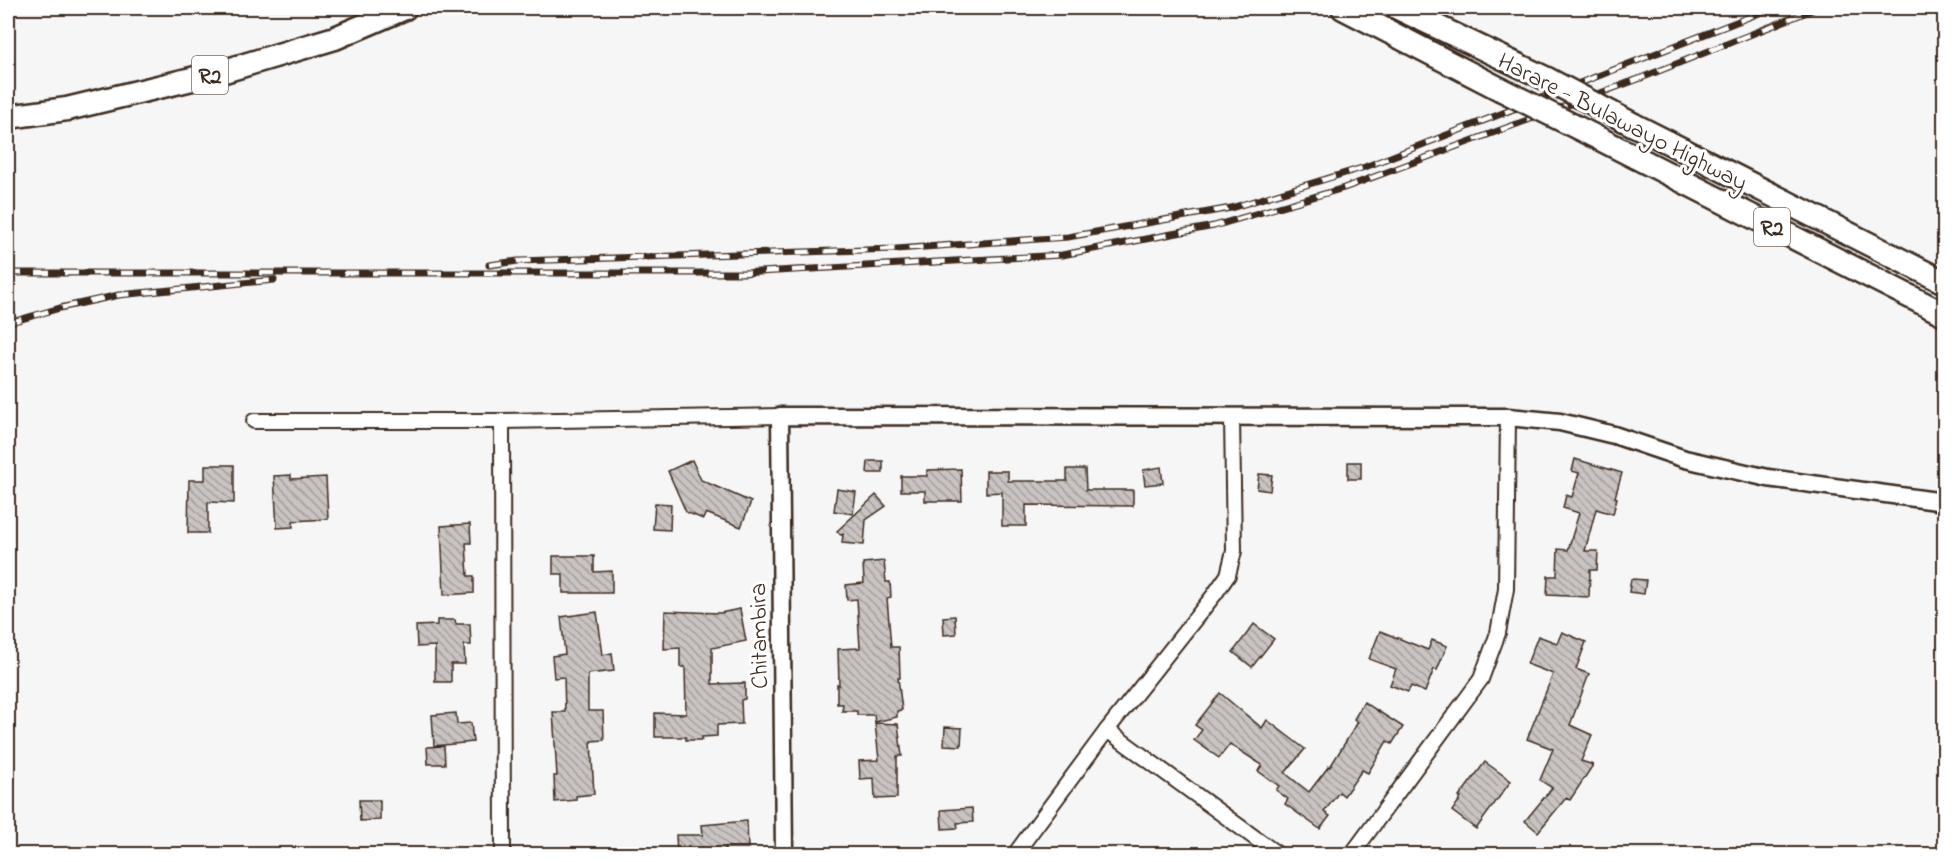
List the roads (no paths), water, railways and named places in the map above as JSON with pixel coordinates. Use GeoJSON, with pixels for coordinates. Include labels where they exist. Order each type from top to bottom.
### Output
{"type":"FeatureCollection","features":[{"type":"Feature","properties":{"kind":"highway","name":"R2"},"geometry":{"type":"LineString","coordinates":[[8,117],[68,109],[221,72],[335,38],[405,8]]}},
{"type":"Feature","properties":{"kind":"highway","name":"Harare - Bulawayo Highway"},"geometry":{"type":"LineString","coordinates":[[1343,8],[1944,314]]}},
{"type":"Feature","properties":{"kind":"highway","name":"Harare - Bulawayo Highway"},"geometry":{"type":"LineString","coordinates":[[1398,8],[1547,79],[1944,282]]}},
{"type":"Feature","properties":{"kind":"street"},"geometry":{"type":"LineString","coordinates":[[254,421],[502,421],[780,416],[1508,417],[1560,422],[1614,435],[1685,459],[1767,478],[1944,502]]}},
{"type":"Feature","properties":{"kind":"street","name":"Chitambira"},"geometry":{"type":"LineString","coordinates":[[780,416],[784,855]]}},
{"type":"Feature","properties":{"kind":"street"},"geometry":{"type":"LineString","coordinates":[[1015,855],[1107,730],[1228,575],[1234,551],[1233,417]]}},
{"type":"Feature","properties":{"kind":"street"},"geometry":{"type":"LineString","coordinates":[[1352,855],[1481,679],[1498,633],[1506,589],[1508,417]]}},
{"type":"Feature","properties":{"kind":"street"},"geometry":{"type":"LineString","coordinates":[[502,421],[503,855]]}},
{"type":"Feature","properties":{"kind":"street"},"geometry":{"type":"LineString","coordinates":[[1107,730],[1277,855]]}},
{"type":"Feature","properties":{"kind":"railway"},"geometry":{"type":"LineString","coordinates":[[489,265],[518,261],[896,249],[1068,237],[1231,208],[1365,167],[1772,8]]}},
{"type":"Feature","properties":{"kind":"railway"},"geometry":{"type":"LineString","coordinates":[[8,273],[742,273],[1062,255],[1214,226],[1344,188],[1641,78],[1817,8]]}},
{"type":"Feature","properties":{"kind":"railway"},"geometry":{"type":"LineString","coordinates":[[8,323],[60,308],[119,295],[274,280]]}}]}
